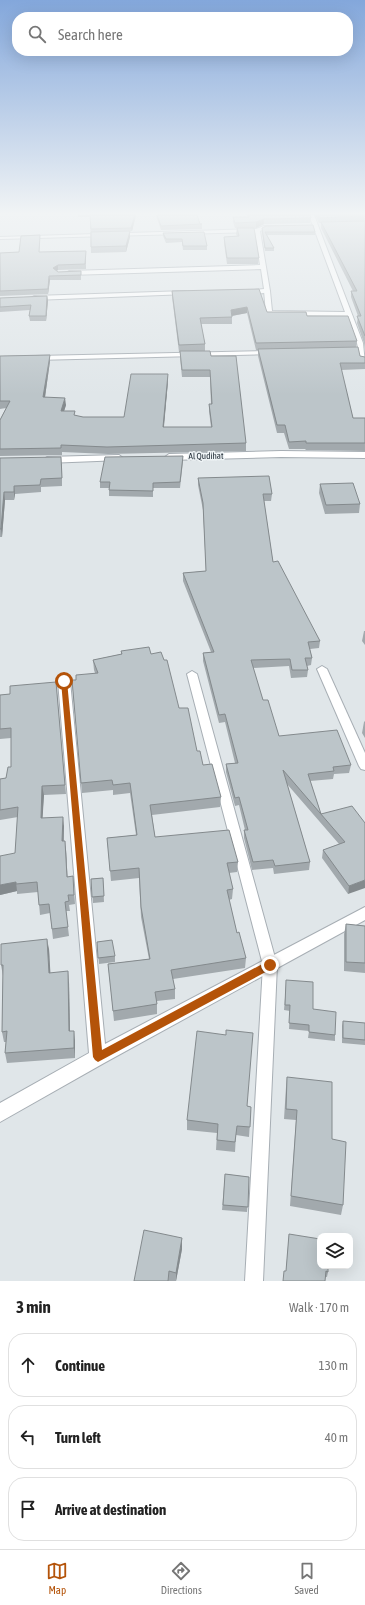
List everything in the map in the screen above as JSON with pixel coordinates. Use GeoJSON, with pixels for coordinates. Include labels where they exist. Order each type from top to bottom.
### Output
{"type":"FeatureCollection","features":[{"type":"Feature","properties":{"kind":"street"},"geometry":{"type":"LineString","coordinates":[[336,275],[365,362]]}},
{"type":"Feature","properties":{"kind":"street"},"geometry":{"type":"LineString","coordinates":[[267,291],[269,313],[348,314]]}},
{"type":"Feature","properties":{"kind":"street","name":"Al Qudihat"},"geometry":{"type":"LineString","coordinates":[[160,457],[365,455]]}},
{"type":"Feature","properties":{"kind":"street"},"geometry":{"type":"LineString","coordinates":[[40,460],[128,458]]}},
{"type":"Feature","properties":{"kind":"street"},"geometry":{"type":"LineString","coordinates":[[64,681],[98,1057]]}},
{"type":"Feature","properties":{"kind":"street"},"geometry":{"type":"LineString","coordinates":[[0,1113],[98,1057],[365,913]]}},
{"type":"Feature","properties":{"kind":"lane"},"geometry":{"type":"LineString","coordinates":[[244,292],[267,291],[264,275]]}},
{"type":"Feature","properties":{"kind":"lane"},"geometry":{"type":"LineString","coordinates":[[27,298],[190,293]]}},
{"type":"Feature","properties":{"kind":"lane"},"geometry":{"type":"LineString","coordinates":[[354,352],[362,351]]}},
{"type":"Feature","properties":{"kind":"lane"},"geometry":{"type":"LineString","coordinates":[[31,358],[276,352]]}},
{"type":"Feature","properties":{"kind":"lane"},"geometry":{"type":"LineString","coordinates":[[322,670],[365,766]]}},
{"type":"Feature","properties":{"kind":"lane"},"geometry":{"type":"LineString","coordinates":[[192,674],[270,965],[254,1281]]}},
{"type":"Feature","properties":{"kind":"building"},"geometry":{"type":"Polygon","coordinates":[[[0,275],[81,275],[49,276],[48,289],[0,291],[0,275]]]}},
{"type":"Feature","properties":{"kind":"building"},"geometry":{"type":"Polygon","coordinates":[[[349,275],[365,275],[365,336],[357,316],[361,316],[351,291],[357,291],[349,275]]]}},
{"type":"Feature","properties":{"kind":"building"},"geometry":{"type":"Polygon","coordinates":[[[259,289],[267,312],[306,312],[307,316],[348,316],[357,341],[256,343],[247,307],[231,310],[232,317],[200,318],[205,344],[179,345],[172,291],[259,289]]]}},
{"type":"Feature","properties":{"kind":"building"},"geometry":{"type":"Polygon","coordinates":[[[47,296],[46,316],[29,316],[31,305],[0,307],[0,298],[47,296]]]}},
{"type":"Feature","properties":{"kind":"building"},"geometry":{"type":"Polygon","coordinates":[[[358,347],[360,356],[365,357],[365,363],[340,363],[353,418],[365,418],[365,443],[306,443],[306,441],[289,442],[285,425],[277,425],[258,349],[358,347]]]}},
{"type":"Feature","properties":{"kind":"building"},"geometry":{"type":"Polygon","coordinates":[[[180,351],[210,351],[211,356],[236,356],[246,443],[107,447],[61,445],[61,448],[0,449],[0,420],[10,401],[0,401],[0,356],[50,355],[43,397],[65,398],[61,411],[75,411],[74,415],[83,417],[124,417],[131,374],[168,374],[163,427],[212,427],[209,404],[212,404],[210,370],[182,370],[180,351]]]}},
{"type":"Feature","properties":{"kind":"building"},"geometry":{"type":"Polygon","coordinates":[[[183,456],[180,482],[153,483],[153,491],[109,490],[110,482],[100,482],[105,457],[183,456]]]}},
{"type":"Feature","properties":{"kind":"building"},"geometry":{"type":"Polygon","coordinates":[[[61,457],[62,478],[41,479],[40,485],[14,486],[14,492],[4,492],[0,529],[0,458],[61,457]]]}},
{"type":"Feature","properties":{"kind":"building"},"geometry":{"type":"Polygon","coordinates":[[[269,476],[272,494],[263,494],[273,562],[278,561],[320,641],[308,642],[312,658],[305,658],[308,670],[292,670],[290,659],[251,660],[263,700],[268,700],[279,736],[337,730],[351,765],[333,767],[334,771],[308,774],[321,814],[352,806],[365,823],[365,880],[349,886],[323,850],[345,842],[283,770],[310,862],[275,866],[273,860],[253,862],[244,830],[248,830],[239,797],[235,798],[226,764],[238,763],[225,714],[219,715],[203,653],[214,652],[183,573],[206,571],[203,503],[198,478],[269,476]]]}},
{"type":"Feature","properties":{"kind":"building"},"geometry":{"type":"Polygon","coordinates":[[[353,483],[360,504],[326,505],[320,484],[353,483]]]}},
{"type":"Feature","properties":{"kind":"building"},"geometry":{"type":"Polygon","coordinates":[[[149,647],[151,654],[161,652],[164,660],[167,660],[179,708],[188,708],[197,751],[200,751],[203,765],[212,764],[221,797],[150,805],[155,837],[229,830],[238,862],[227,863],[233,889],[227,890],[237,933],[239,932],[246,958],[171,970],[175,989],[155,992],[157,1004],[113,1011],[108,964],[150,959],[141,907],[139,868],[110,871],[107,838],[137,835],[130,783],[113,785],[112,780],[81,783],[72,680],[76,680],[76,675],[98,673],[93,660],[122,654],[121,651],[149,647]]]}},
{"type":"Feature","properties":{"kind":"building"},"geometry":{"type":"Polygon","coordinates":[[[56,682],[65,785],[42,786],[41,818],[63,817],[62,841],[65,841],[67,877],[73,876],[74,895],[68,895],[69,901],[65,902],[68,927],[52,929],[49,904],[39,905],[37,882],[16,884],[16,882],[0,885],[0,856],[15,853],[18,807],[0,810],[0,779],[6,778],[8,767],[11,767],[11,728],[0,729],[0,695],[10,694],[10,686],[56,682]]]}},
{"type":"Feature","properties":{"kind":"building"},"geometry":{"type":"Polygon","coordinates":[[[103,878],[104,896],[92,897],[91,879],[103,878]]]}},
{"type":"Feature","properties":{"kind":"building"},"geometry":{"type":"Polygon","coordinates":[[[346,924],[365,926],[365,963],[346,962],[346,924]]]}},
{"type":"Feature","properties":{"kind":"building"},"geometry":{"type":"Polygon","coordinates":[[[47,939],[49,973],[68,971],[69,1031],[74,1031],[74,1048],[5,1053],[7,1031],[2,1032],[3,965],[1,965],[1,944],[47,939]]]}},
{"type":"Feature","properties":{"kind":"building"},"geometry":{"type":"Polygon","coordinates":[[[112,940],[115,956],[98,958],[97,942],[112,940]]]}},
{"type":"Feature","properties":{"kind":"building"},"geometry":{"type":"Polygon","coordinates":[[[286,980],[313,982],[313,1009],[336,1012],[335,1035],[309,1032],[309,1025],[289,1023],[290,1005],[285,1005],[286,980]]]}},
{"type":"Feature","properties":{"kind":"building"},"geometry":{"type":"Polygon","coordinates":[[[343,1021],[365,1023],[365,1040],[343,1038],[343,1021]]]}},
{"type":"Feature","properties":{"kind":"building"},"geometry":{"type":"Polygon","coordinates":[[[226,1030],[253,1033],[247,1106],[251,1107],[250,1127],[237,1126],[235,1142],[217,1140],[218,1124],[187,1120],[197,1031],[226,1035],[226,1030]]]}},
{"type":"Feature","properties":{"kind":"building"},"geometry":{"type":"Polygon","coordinates":[[[287,1077],[332,1082],[332,1139],[346,1142],[343,1205],[291,1196],[297,1110],[286,1109],[287,1077]]]}},
{"type":"Feature","properties":{"kind":"building"},"geometry":{"type":"Polygon","coordinates":[[[225,1174],[249,1177],[248,1207],[223,1205],[225,1174]]]}},
{"type":"Feature","properties":{"kind":"building"},"geometry":{"type":"Polygon","coordinates":[[[144,1230],[182,1238],[176,1273],[169,1271],[168,1281],[134,1281],[144,1230]]]}},
{"type":"Feature","properties":{"kind":"building"},"geometry":{"type":"Polygon","coordinates":[[[289,1234],[317,1239],[317,1269],[328,1269],[328,1272],[326,1271],[325,1281],[283,1281],[284,1271],[286,1271],[289,1234]]]}},
{"type":"Feature","properties":{"kind":"route"},"geometry":{"type":"LineString","coordinates":[[64,681],[98,1057],[270,965]]}}]}
